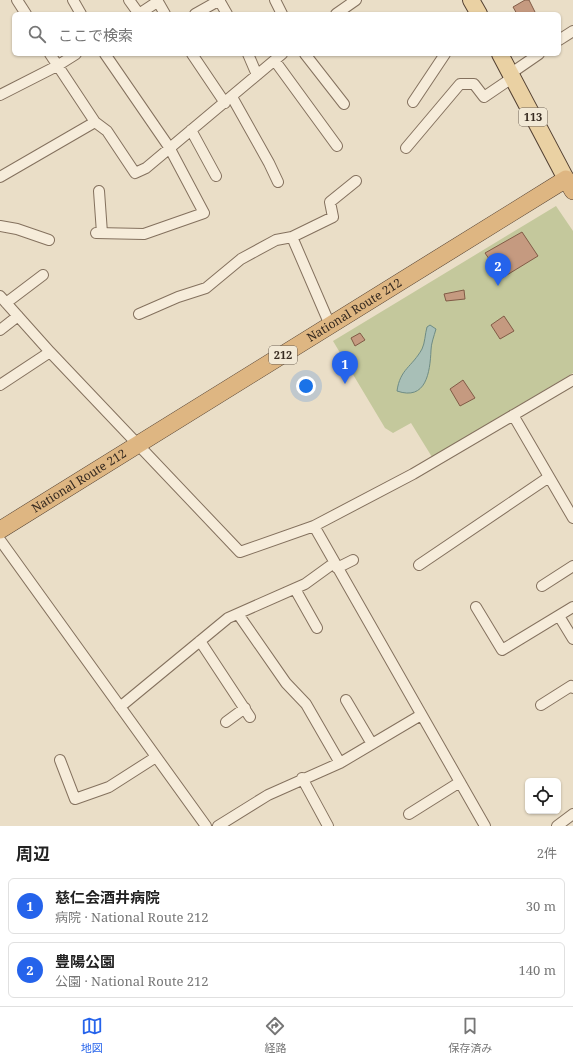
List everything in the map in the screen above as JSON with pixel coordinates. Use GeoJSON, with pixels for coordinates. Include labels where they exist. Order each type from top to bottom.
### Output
{"type":"FeatureCollection","features":[{"type":"Feature","properties":{"kind":"highway","name":"National Route 212"},"geometry":{"type":"LineString","coordinates":[[0,530],[330,325],[569,185]]}},
{"type":"Feature","properties":{"kind":"main road"},"geometry":{"type":"LineString","coordinates":[[471,0],[477,12]]}},
{"type":"Feature","properties":{"kind":"main road","name":"113"},"geometry":{"type":"LineString","coordinates":[[501,56],[569,185]]}},
{"type":"Feature","properties":{"kind":"street"},"geometry":{"type":"LineString","coordinates":[[17,0],[25,12]]}},
{"type":"Feature","properties":{"kind":"street"},"geometry":{"type":"LineString","coordinates":[[73,0],[80,12]]}},
{"type":"Feature","properties":{"kind":"street"},"geometry":{"type":"LineString","coordinates":[[129,0],[138,12]]}},
{"type":"Feature","properties":{"kind":"street"},"geometry":{"type":"LineString","coordinates":[[198,12],[219,0],[226,12]]}},
{"type":"Feature","properties":{"kind":"street"},"geometry":{"type":"LineString","coordinates":[[275,0],[281,12]]}},
{"type":"Feature","properties":{"kind":"street"},"geometry":{"type":"LineString","coordinates":[[339,12],[356,0]]}},
{"type":"Feature","properties":{"kind":"street"},"geometry":{"type":"LineString","coordinates":[[142,12],[157,1],[164,12]]}},
{"type":"Feature","properties":{"kind":"street"},"geometry":{"type":"LineString","coordinates":[[561,39],[573,31]]}},
{"type":"Feature","properties":{"kind":"street"},"geometry":{"type":"LineString","coordinates":[[51,56],[94,122],[107,131],[135,173],[146,168],[169,147],[228,100],[278,57],[337,146]]}},
{"type":"Feature","properties":{"kind":"street"},"geometry":{"type":"LineString","coordinates":[[0,94],[57,66],[73,56]]}},
{"type":"Feature","properties":{"kind":"street"},"geometry":{"type":"LineString","coordinates":[[99,192],[99,233],[144,234],[204,213],[169,147],[106,56]]}},
{"type":"Feature","properties":{"kind":"street"},"geometry":{"type":"LineString","coordinates":[[194,56],[228,100],[269,163],[278,182]]}},
{"type":"Feature","properties":{"kind":"street"},"geometry":{"type":"LineString","coordinates":[[249,56],[257,75]]}},
{"type":"Feature","properties":{"kind":"street"},"geometry":{"type":"LineString","coordinates":[[307,56],[344,104]]}},
{"type":"Feature","properties":{"kind":"street"},"geometry":{"type":"LineString","coordinates":[[413,102],[444,56]]}},
{"type":"Feature","properties":{"kind":"street"},"geometry":{"type":"LineString","coordinates":[[406,148],[460,84],[474,84],[484,97],[536,56]]}},
{"type":"Feature","properties":{"kind":"street"},"geometry":{"type":"LineString","coordinates":[[0,177],[94,122]]}},
{"type":"Feature","properties":{"kind":"street"},"geometry":{"type":"LineString","coordinates":[[191,130],[216,176]]}},
{"type":"Feature","properties":{"kind":"street"},"geometry":{"type":"LineString","coordinates":[[139,314],[178,297],[206,288],[241,259],[276,240],[292,237],[333,217],[330,202],[356,181]]}},
{"type":"Feature","properties":{"kind":"street"},"geometry":{"type":"LineString","coordinates":[[0,226],[17,229],[49,240]]}},
{"type":"Feature","properties":{"kind":"street"},"geometry":{"type":"LineString","coordinates":[[292,237],[330,325]]}},
{"type":"Feature","properties":{"kind":"street"},"geometry":{"type":"LineString","coordinates":[[43,275],[3,300],[137,445],[240,552],[314,526],[413,474],[573,380]]}},
{"type":"Feature","properties":{"kind":"street"},"geometry":{"type":"LineString","coordinates":[[0,330],[18,316]]}},
{"type":"Feature","properties":{"kind":"street"},"geometry":{"type":"LineString","coordinates":[[0,384],[50,352]]}},
{"type":"Feature","properties":{"kind":"street"},"geometry":{"type":"LineString","coordinates":[[513,415],[573,518]]}},
{"type":"Feature","properties":{"kind":"street"},"geometry":{"type":"LineString","coordinates":[[419,565],[549,477]]}},
{"type":"Feature","properties":{"kind":"street"},"geometry":{"type":"LineString","coordinates":[[314,526],[335,566],[485,826]]}},
{"type":"Feature","properties":{"kind":"street"},"geometry":{"type":"LineString","coordinates":[[0,540],[206,826]]}},
{"type":"Feature","properties":{"kind":"street"},"geometry":{"type":"LineString","coordinates":[[120,707],[228,618],[295,589],[335,566],[353,560]]}},
{"type":"Feature","properties":{"kind":"street"},"geometry":{"type":"LineString","coordinates":[[542,586],[573,566]]}},
{"type":"Feature","properties":{"kind":"street"},"geometry":{"type":"LineString","coordinates":[[295,589],[317,628]]}},
{"type":"Feature","properties":{"kind":"street"},"geometry":{"type":"LineString","coordinates":[[476,607],[502,650],[573,607]]}},
{"type":"Feature","properties":{"kind":"street"},"geometry":{"type":"LineString","coordinates":[[238,614],[286,683],[306,704],[340,763]]}},
{"type":"Feature","properties":{"kind":"street"},"geometry":{"type":"LineString","coordinates":[[559,616],[573,639]]}},
{"type":"Feature","properties":{"kind":"street"},"geometry":{"type":"LineString","coordinates":[[200,641],[247,712],[226,722]]}},
{"type":"Feature","properties":{"kind":"street"},"geometry":{"type":"LineString","coordinates":[[541,705],[572,686],[573,688]]}},
{"type":"Feature","properties":{"kind":"street"},"geometry":{"type":"LineString","coordinates":[[346,700],[372,744]]}},
{"type":"Feature","properties":{"kind":"street"},"geometry":{"type":"LineString","coordinates":[[218,826],[268,795],[302,778],[340,763],[422,715]]}},
{"type":"Feature","properties":{"kind":"street"},"geometry":{"type":"LineString","coordinates":[[60,760],[75,799],[109,787],[156,757]]}},
{"type":"Feature","properties":{"kind":"street"},"geometry":{"type":"LineString","coordinates":[[302,778],[328,826]]}},
{"type":"Feature","properties":{"kind":"street"},"geometry":{"type":"LineString","coordinates":[[409,814],[460,782]]}},
{"type":"Feature","properties":{"kind":"street"},"geometry":{"type":"LineString","coordinates":[[557,826],[573,814]]}},
{"type":"Feature","properties":{"kind":"green space"},"geometry":{"type":"Polygon","coordinates":[[[556,206],[573,231],[573,373],[432,457],[411,423],[393,433],[385,428],[333,341],[556,206]]]}},
{"type":"Feature","properties":{"kind":"water"},"geometry":{"type":"Polygon","coordinates":[[[430,325],[436,329],[429,368],[424,383],[414,392],[407,393],[397,391],[401,378],[422,349],[427,327],[430,325]]]}},
{"type":"Feature","properties":{"kind":"building"},"geometry":{"type":"Polygon","coordinates":[[[525,0],[529,0],[535,12],[516,12],[513,7],[525,0]]]}},
{"type":"Feature","properties":{"kind":"building"},"geometry":{"type":"Polygon","coordinates":[[[522,232],[538,256],[502,278],[485,253],[522,232]]]}},
{"type":"Feature","properties":{"kind":"building"},"geometry":{"type":"Polygon","coordinates":[[[464,290],[465,299],[446,301],[444,294],[464,290]]]}},
{"type":"Feature","properties":{"kind":"building"},"geometry":{"type":"Polygon","coordinates":[[[504,316],[514,331],[500,339],[491,325],[504,316]]]}},
{"type":"Feature","properties":{"kind":"building"},"geometry":{"type":"Polygon","coordinates":[[[360,333],[365,340],[355,346],[351,338],[360,333]]]}},
{"type":"Feature","properties":{"kind":"building"},"geometry":{"type":"Polygon","coordinates":[[[463,380],[475,398],[460,406],[450,389],[463,380]]]}},
{"type":"Feature","properties":{"kind":"place","name":"豊陽公園"},"geometry":{"type":"Point","coordinates":[498,286]}},
{"type":"Feature","properties":{"kind":"place","name":"慈仁会酒井病院"},"geometry":{"type":"Point","coordinates":[345,384]}}]}
